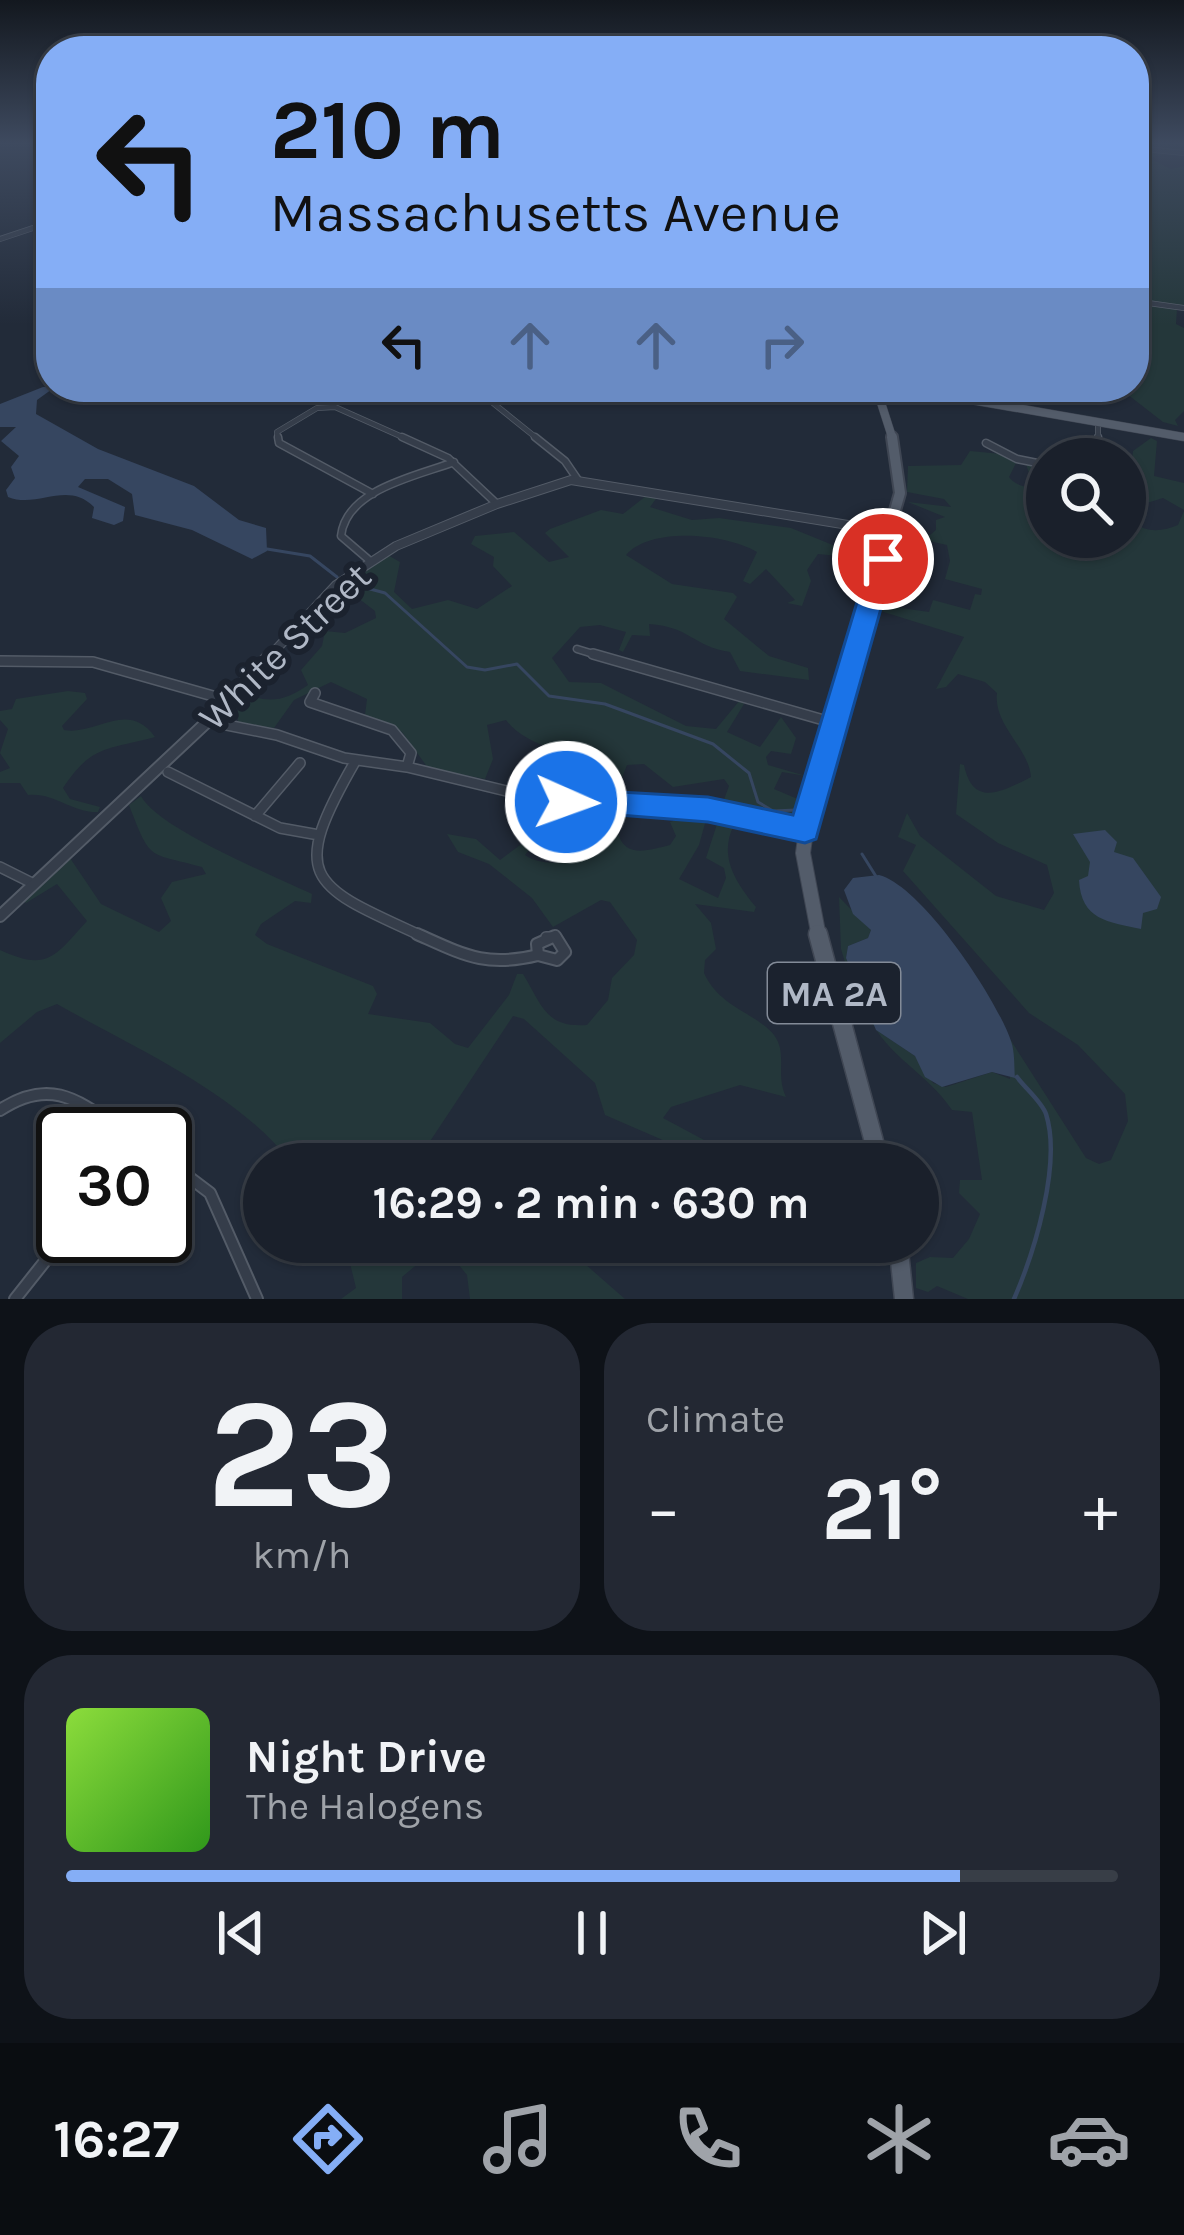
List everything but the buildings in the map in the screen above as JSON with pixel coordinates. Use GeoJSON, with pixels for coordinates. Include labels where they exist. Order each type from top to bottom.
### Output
{"type":"FeatureCollection","features":[{"type":"Feature","properties":{"kind":"main road","name":"MA 2A"},"geometry":{"type":"LineString","coordinates":[[874,1143],[807,892],[807,819],[901,486],[881,402]]}},
{"type":"Feature","properties":{"kind":"main road"},"geometry":{"type":"LineString","coordinates":[[886,417],[889,402]]}},
{"type":"Feature","properties":{"kind":"main road"},"geometry":{"type":"LineString","coordinates":[[983,402],[1184,437]]}},
{"type":"Feature","properties":{"kind":"main road"},"geometry":{"type":"LineString","coordinates":[[900,1263],[904,1299]]}},
{"type":"Feature","properties":{"kind":"street"},"geometry":{"type":"LineString","coordinates":[[0,238],[36,227]]}},
{"type":"Feature","properties":{"kind":"street"},"geometry":{"type":"LineString","coordinates":[[1149,303],[1184,308]]}},
{"type":"Feature","properties":{"kind":"street"},"geometry":{"type":"LineString","coordinates":[[492,402],[565,461],[578,480]]}},
{"type":"Feature","properties":{"kind":"street"},"geometry":{"type":"LineString","coordinates":[[374,494],[276,440],[283,426],[325,406],[398,432],[454,462],[497,504]]}},
{"type":"Feature","properties":{"kind":"street"},"geometry":{"type":"LineString","coordinates":[[1098,422],[1098,438]]}},
{"type":"Feature","properties":{"kind":"street"},"geometry":{"type":"LineString","coordinates":[[986,443],[1026,461]]}},
{"type":"Feature","properties":{"kind":"street"},"geometry":{"type":"LineString","coordinates":[[369,560],[345,542],[339,523],[350,507],[454,462]]}},
{"type":"Feature","properties":{"kind":"street","name":"White Street"},"geometry":{"type":"LineString","coordinates":[[0,916],[227,700],[322,597],[369,560],[497,504],[578,480],[891,532]]}},
{"type":"Feature","properties":{"kind":"street"},"geometry":{"type":"LineString","coordinates":[[577,649],[835,724]]}},
{"type":"Feature","properties":{"kind":"street"},"geometry":{"type":"LineString","coordinates":[[0,661],[93,662],[227,700]]}},
{"type":"Feature","properties":{"kind":"street"},"geometry":{"type":"LineString","coordinates":[[315,693],[310,702],[395,732],[410,753],[407,766]]}},
{"type":"Feature","properties":{"kind":"street"},"geometry":{"type":"LineString","coordinates":[[212,722],[277,735],[356,760],[407,766],[537,798],[807,819]]}},
{"type":"Feature","properties":{"kind":"street"},"geometry":{"type":"LineString","coordinates":[[356,760],[319,836],[314,859],[317,877],[328,892],[347,905],[485,962],[538,956]]}},
{"type":"Feature","properties":{"kind":"street"},"geometry":{"type":"LineString","coordinates":[[254,816],[300,764]]}},
{"type":"Feature","properties":{"kind":"street"},"geometry":{"type":"LineString","coordinates":[[167,772],[198,783],[293,833],[319,836]]}},
{"type":"Feature","properties":{"kind":"street"},"geometry":{"type":"LineString","coordinates":[[0,867],[34,884]]}},
{"type":"Feature","properties":{"kind":"street"},"geometry":{"type":"LineString","coordinates":[[0,1110],[24,1094],[50,1090],[80,1107]]}},
{"type":"Feature","properties":{"kind":"street"},"geometry":{"type":"LineString","coordinates":[[192,1180],[209,1193],[256,1299]]}},
{"type":"Feature","properties":{"kind":"street"},"geometry":{"type":"LineString","coordinates":[[15,1299],[44,1263]]}},
{"type":"Feature","properties":{"kind":"shaded area"},"geometry":{"type":"Polygon","coordinates":[[[1149,204],[1184,204],[1184,307],[1149,302],[1149,204]]]}},
{"type":"Feature","properties":{"kind":"shaded area"},"geometry":{"type":"Polygon","coordinates":[[[1149,308],[1177,309],[1176,324],[1184,328],[1184,411],[1175,420],[1178,426],[1163,422],[1137,402],[1149,402],[1149,308]]]}},
{"type":"Feature","properties":{"kind":"shaded area"},"geometry":{"type":"Polygon","coordinates":[[[1157,441],[1154,476],[1184,483],[1184,510],[1163,498],[1146,503],[1146,442],[1157,441]]]}},
{"type":"Feature","properties":{"kind":"shaded area"},"geometry":{"type":"Polygon","coordinates":[[[970,451],[1002,454],[1016,463],[1009,477],[1026,486],[1026,558],[1146,558],[1146,528],[1178,525],[1184,511],[1184,1299],[968,1299],[937,1286],[928,1292],[916,1288],[916,1263],[953,1258],[969,1239],[980,1214],[959,1193],[960,1180],[982,1180],[972,1112],[952,1110],[877,1031],[915,1056],[933,1083],[946,1087],[992,1072],[1010,1079],[1010,1039],[1086,1158],[1099,1164],[1111,1160],[1128,1121],[1125,1094],[1078,1045],[1029,1013],[903,871],[916,845],[898,837],[907,813],[920,836],[996,896],[1044,910],[1054,893],[1047,865],[998,843],[956,814],[960,764],[982,792],[1010,788],[1031,777],[1000,716],[997,693],[985,682],[958,674],[946,687],[936,689],[964,637],[874,609],[888,606],[929,612],[933,600],[970,610],[975,594],[981,595],[982,589],[945,579],[950,561],[947,545],[896,534],[930,535],[936,530],[936,520],[945,517],[908,502],[951,507],[944,499],[907,492],[908,466],[961,465],[970,451]]]}},
{"type":"Feature","properties":{"kind":"shaded area"},"geometry":{"type":"Polygon","coordinates":[[[646,496],[658,496],[650,507],[692,520],[719,518],[791,528],[867,559],[818,554],[807,570],[811,581],[802,606],[787,603],[795,600],[766,569],[750,584],[743,581],[757,552],[727,541],[671,537],[638,546],[626,555],[672,584],[733,593],[737,597],[724,619],[769,656],[808,668],[809,680],[740,671],[730,652],[649,624],[650,636],[632,635],[623,652],[619,650],[626,632],[600,625],[580,627],[552,658],[569,682],[601,683],[686,726],[716,729],[740,700],[744,704],[727,732],[760,747],[781,717],[796,738],[791,754],[771,751],[766,757],[768,765],[806,776],[782,772],[774,789],[800,800],[796,818],[722,805],[729,786],[724,779],[673,787],[644,764],[627,765],[614,798],[601,794],[599,775],[588,766],[526,737],[506,720],[487,725],[493,759],[485,779],[428,768],[402,732],[365,715],[367,699],[331,682],[294,700],[274,728],[238,722],[238,709],[218,717],[239,692],[275,699],[308,685],[301,670],[322,646],[325,631],[345,633],[376,618],[375,611],[341,585],[386,554],[400,562],[394,592],[412,609],[448,600],[477,609],[512,586],[493,566],[494,557],[471,544],[475,536],[514,532],[549,562],[569,557],[545,533],[550,529],[601,510],[623,514],[646,496]]]}},
{"type":"Feature","properties":{"kind":"shaded area"},"geometry":{"type":"Polygon","coordinates":[[[85,693],[87,699],[62,726],[64,730],[123,720],[144,726],[155,737],[102,751],[73,774],[63,788],[70,799],[100,807],[98,812],[28,795],[20,783],[0,783],[0,772],[10,768],[0,753],[8,729],[0,720],[0,711],[12,709],[16,699],[85,693]]]}},
{"type":"Feature","properties":{"kind":"shaded area"},"geometry":{"type":"Polygon","coordinates":[[[141,796],[193,837],[312,894],[311,903],[295,901],[261,924],[255,935],[373,986],[377,994],[368,1014],[430,1023],[455,1044],[468,1048],[509,995],[517,974],[523,974],[553,1018],[587,1025],[608,1000],[612,978],[634,955],[637,940],[610,902],[601,900],[553,927],[532,898],[489,864],[458,852],[447,834],[476,839],[500,860],[543,828],[546,830],[525,855],[542,862],[562,862],[600,848],[583,821],[587,811],[629,812],[618,833],[626,847],[639,851],[670,845],[676,836],[670,822],[695,813],[706,820],[699,845],[679,879],[718,898],[726,878],[724,868],[706,858],[718,821],[730,818],[734,825],[728,848],[732,869],[756,907],[754,912],[695,904],[711,923],[716,949],[705,960],[704,973],[728,1002],[774,1035],[786,1097],[740,1085],[671,1107],[663,1118],[710,1143],[670,1143],[605,1115],[595,1083],[524,1019],[513,1016],[429,1143],[274,1143],[215,1094],[57,1004],[37,1012],[0,1043],[0,950],[29,960],[49,957],[87,921],[57,884],[26,903],[21,899],[70,858],[101,904],[159,932],[171,921],[161,898],[172,882],[206,874],[202,867],[153,852],[129,805],[141,796]]]}},
{"type":"Feature","properties":{"kind":"shaded area"},"geometry":{"type":"Polygon","coordinates":[[[839,897],[871,930],[868,938],[848,946],[846,958],[875,1028],[866,1010],[860,1011],[841,949],[839,897]]]}},
{"type":"Feature","properties":{"kind":"shaded area"},"geometry":{"type":"Polygon","coordinates":[[[350,1263],[419,1263],[402,1277],[402,1299],[341,1299],[356,1288],[350,1263]]]}},
{"type":"Feature","properties":{"kind":"shaded area"},"geometry":{"type":"Polygon","coordinates":[[[457,1263],[584,1263],[625,1299],[470,1299],[467,1275],[457,1263]]]}},
{"type":"Feature","properties":{"kind":"water"},"geometry":{"type":"Polygon","coordinates":[[[36,390],[36,414],[98,449],[194,486],[239,520],[266,528],[267,551],[252,559],[192,530],[135,515],[132,494],[108,479],[85,479],[78,487],[125,507],[123,521],[114,525],[92,518],[94,507],[73,496],[8,497],[6,490],[15,478],[11,467],[19,456],[1,441],[16,427],[0,427],[0,404],[36,390]]]}},
{"type":"Feature","properties":{"kind":"water"},"geometry":{"type":"Polygon","coordinates":[[[1105,830],[1117,842],[1114,852],[1133,858],[1161,897],[1157,909],[1143,913],[1141,929],[1098,917],[1081,893],[1079,880],[1088,876],[1090,862],[1073,834],[1105,830]]]}},
{"type":"Feature","properties":{"kind":"water"},"geometry":{"type":"Polygon","coordinates":[[[879,875],[916,900],[956,946],[1003,1022],[1014,1055],[1015,1078],[992,1072],[942,1087],[925,1077],[915,1056],[876,1030],[846,958],[848,946],[868,938],[871,930],[853,914],[844,890],[853,878],[879,875]]]}},
{"type":"Feature","properties":{"kind":"waterway"},"geometry":{"type":"LineString","coordinates":[[267,549],[310,556],[337,577]]}},
{"type":"Feature","properties":{"kind":"waterway"},"geometry":{"type":"LineString","coordinates":[[348,583],[385,593],[467,667],[485,670],[517,664],[549,696],[605,704],[713,744],[749,773],[758,802],[773,811],[796,810]]}},
{"type":"Feature","properties":{"kind":"waterway"},"geometry":{"type":"LineString","coordinates":[[862,854],[877,878]]}},
{"type":"Feature","properties":{"kind":"waterway"},"geometry":{"type":"LineString","coordinates":[[1014,1299],[1037,1233],[1051,1158],[1046,1114],[1017,1077]]}},
{"type":"Feature","properties":{"kind":"route"},"geometry":{"type":"LineString","coordinates":[[566,802],[708,809],[805,830],[883,559]]}}]}
